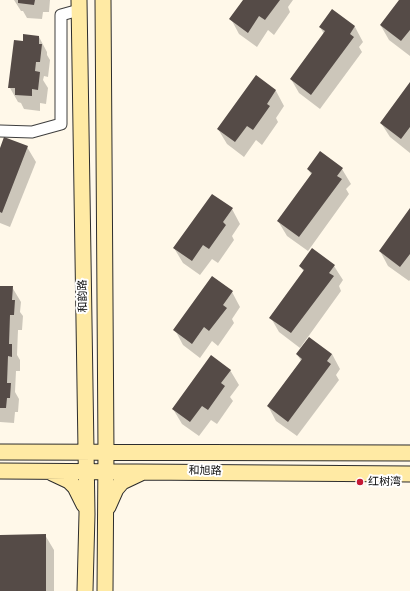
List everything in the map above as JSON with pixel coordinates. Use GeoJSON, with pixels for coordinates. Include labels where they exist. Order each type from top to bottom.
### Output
{"type":"FeatureCollection","features":[{"type":"Feature","properties":{"kind":"main road","name":"和韵路"},"geometry":{"type":"LineString","coordinates":[[104,0],[107,473],[105,591]]}},
{"type":"Feature","properties":{"kind":"main road","name":"和韵路"},"geometry":{"type":"LineString","coordinates":[[79,5],[87,514],[85,591]]}},
{"type":"Feature","properties":{"kind":"main road","name":"和旭路"},"geometry":{"type":"LineString","coordinates":[[0,452],[410,452]]}},
{"type":"Feature","properties":{"kind":"main road"},"geometry":{"type":"LineString","coordinates":[[43,452],[63,458],[86,472],[96,488],[106,513]]}},
{"type":"Feature","properties":{"kind":"main road"},"geometry":{"type":"LineString","coordinates":[[87,514],[96,488],[107,473],[126,460],[154,452]]}},
{"type":"Feature","properties":{"kind":"main road","name":"和旭路"},"geometry":{"type":"LineString","coordinates":[[0,471],[107,473],[147,471],[410,474]]}},
{"type":"Feature","properties":{"kind":"main road"},"geometry":{"type":"LineString","coordinates":[[45,471],[69,481],[75,487],[83,500],[87,514]]}},
{"type":"Feature","properties":{"kind":"main road"},"geometry":{"type":"LineString","coordinates":[[106,513],[116,489],[122,482],[147,471]]}},
{"type":"Feature","properties":{"kind":"street"},"geometry":{"type":"LineString","coordinates":[[0,131],[32,132],[61,124],[61,15],[79,5]]}},
{"type":"Feature","properties":{"kind":"building"},"geometry":{"type":"Polygon","coordinates":[[[18,0],[35,0],[34,5],[18,3],[18,0]]]}},
{"type":"Feature","properties":{"kind":"building"},"geometry":{"type":"Polygon","coordinates":[[[243,0],[280,0],[265,20],[259,16],[248,33],[229,19],[243,0]]]}},
{"type":"Feature","properties":{"kind":"building"},"geometry":{"type":"Polygon","coordinates":[[[399,0],[410,0],[410,30],[401,41],[380,25],[399,0]]]}},
{"type":"Feature","properties":{"kind":"building"},"geometry":{"type":"Polygon","coordinates":[[[332,9],[355,26],[350,34],[354,37],[311,95],[290,79],[325,31],[319,27],[332,9]]]}},
{"type":"Feature","properties":{"kind":"building"},"geometry":{"type":"Polygon","coordinates":[[[23,34],[39,36],[39,44],[42,44],[40,62],[36,62],[35,71],[40,72],[38,90],[32,89],[32,96],[15,95],[15,88],[8,88],[14,40],[23,41],[23,34]]]}},
{"type":"Feature","properties":{"kind":"building"},"geometry":{"type":"Polygon","coordinates":[[[256,75],[276,90],[267,104],[270,106],[253,130],[247,126],[235,142],[217,129],[256,75]]]}},
{"type":"Feature","properties":{"kind":"building"},"geometry":{"type":"Polygon","coordinates":[[[410,82],[410,127],[401,139],[380,123],[410,82]]]}},
{"type":"Feature","properties":{"kind":"building"},"geometry":{"type":"Polygon","coordinates":[[[4,137],[28,146],[2,213],[0,212],[0,148],[4,137]]]}},
{"type":"Feature","properties":{"kind":"building"},"geometry":{"type":"Polygon","coordinates":[[[320,151],[343,168],[337,176],[342,179],[299,237],[277,221],[312,173],[307,169],[320,151]]]}},
{"type":"Feature","properties":{"kind":"building"},"geometry":{"type":"Polygon","coordinates":[[[212,194],[233,208],[223,222],[226,225],[209,249],[203,245],[192,261],[173,248],[212,194]]]}},
{"type":"Feature","properties":{"kind":"building"},"geometry":{"type":"Polygon","coordinates":[[[410,208],[410,254],[400,267],[379,251],[410,208]]]}},
{"type":"Feature","properties":{"kind":"building"},"geometry":{"type":"Polygon","coordinates":[[[312,248],[335,265],[329,273],[334,276],[291,333],[269,318],[304,270],[299,266],[312,248]]]}},
{"type":"Feature","properties":{"kind":"building"},"geometry":{"type":"Polygon","coordinates":[[[212,276],[233,291],[223,305],[227,308],[209,331],[204,327],[192,344],[173,330],[212,276]]]}},
{"type":"Feature","properties":{"kind":"building"},"geometry":{"type":"Polygon","coordinates":[[[0,286],[13,286],[12,300],[15,300],[14,315],[10,315],[9,344],[12,344],[12,357],[8,356],[7,383],[11,383],[10,398],[7,398],[6,408],[0,408],[0,286]]]}},
{"type":"Feature","properties":{"kind":"building"},"geometry":{"type":"Polygon","coordinates":[[[309,337],[332,354],[327,361],[331,364],[288,422],[267,406],[302,359],[296,354],[309,337]]]}},
{"type":"Feature","properties":{"kind":"building"},"geometry":{"type":"Polygon","coordinates":[[[211,355],[231,370],[221,383],[225,386],[208,410],[202,406],[190,422],[172,409],[211,355]]]}},
{"type":"Feature","properties":{"kind":"building"},"geometry":{"type":"Polygon","coordinates":[[[46,534],[46,591],[0,591],[0,535],[46,534]]]}},
{"type":"Feature","properties":{"kind":"place","name":"红树湾"},"geometry":{"type":"Point","coordinates":[360,482]}}]}
